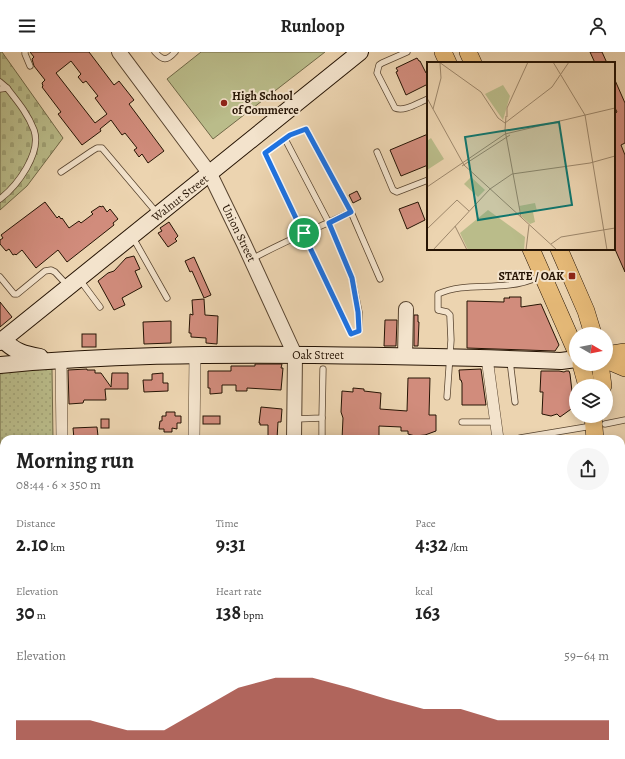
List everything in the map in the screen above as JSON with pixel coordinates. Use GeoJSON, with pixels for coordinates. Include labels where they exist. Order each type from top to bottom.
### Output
{"type":"FeatureCollection","features":[{"type":"Feature","properties":{"kind":"main road","name":"Walnut Street"},"geometry":{"type":"LineString","coordinates":[[1,340],[159,215],[360,52]]}},
{"type":"Feature","properties":{"kind":"main road"},"geometry":{"type":"LineString","coordinates":[[443,52],[448,62]]}},
{"type":"Feature","properties":{"kind":"main road"},"geometry":{"type":"LineString","coordinates":[[468,52],[473,62]]}},
{"type":"Feature","properties":{"kind":"main road"},"geometry":{"type":"LineString","coordinates":[[531,250],[569,335]]}},
{"type":"Feature","properties":{"kind":"main road"},"geometry":{"type":"LineString","coordinates":[[559,250],[586,311],[591,327]]}},
{"type":"Feature","properties":{"kind":"main road","name":"Oak Street"},"geometry":{"type":"LineString","coordinates":[[1,340],[23,354],[61,360]]}},
{"type":"Feature","properties":{"kind":"main road"},"geometry":{"type":"LineString","coordinates":[[613,354],[625,352]]}},
{"type":"Feature","properties":{"kind":"main road","name":"Oak Street"},"geometry":{"type":"LineString","coordinates":[[0,365],[61,360],[295,355],[569,359]]}},
{"type":"Feature","properties":{"kind":"main road"},"geometry":{"type":"LineString","coordinates":[[613,363],[625,368]]}},
{"type":"Feature","properties":{"kind":"street","name":"Union Street"},"geometry":{"type":"LineString","coordinates":[[119,52],[210,174],[295,355],[294,435]]}},
{"type":"Feature","properties":{"kind":"street"},"geometry":{"type":"LineString","coordinates":[[405,356],[406,309]]}},
{"type":"Feature","properties":{"kind":"street"},"geometry":{"type":"LineString","coordinates":[[194,435],[195,356]]}},
{"type":"Feature","properties":{"kind":"street"},"geometry":{"type":"LineString","coordinates":[[487,358],[497,435]]}},
{"type":"Feature","properties":{"kind":"street"},"geometry":{"type":"LineString","coordinates":[[61,360],[62,435]]}},
{"type":"Feature","properties":{"kind":"lane"},"geometry":{"type":"LineString","coordinates":[[25,52],[30,66]]}},
{"type":"Feature","properties":{"kind":"lane"},"geometry":{"type":"LineString","coordinates":[[155,52],[160,58],[168,59],[175,52]]}},
{"type":"Feature","properties":{"kind":"lane"},"geometry":{"type":"LineString","coordinates":[[407,52],[382,63],[379,66],[377,73],[395,108],[404,109],[427,99]]}},
{"type":"Feature","properties":{"kind":"lane"},"geometry":{"type":"LineString","coordinates":[[0,82],[7,88],[26,113],[34,132],[34,149],[24,174],[5,196],[0,199]]}},
{"type":"Feature","properties":{"kind":"lane"},"geometry":{"type":"LineString","coordinates":[[0,89],[7,88]]}},
{"type":"Feature","properties":{"kind":"lane"},"geometry":{"type":"LineString","coordinates":[[285,139],[329,223],[352,278],[358,312],[359,331],[351,334],[265,153],[290,135],[306,129],[351,212],[380,279]]}},
{"type":"Feature","properties":{"kind":"lane"},"geometry":{"type":"LineString","coordinates":[[61,172],[97,148],[102,148],[159,215]]}},
{"type":"Feature","properties":{"kind":"lane"},"geometry":{"type":"LineString","coordinates":[[377,152],[394,192],[427,180]]}},
{"type":"Feature","properties":{"kind":"lane"},"geometry":{"type":"LineString","coordinates":[[251,259],[351,212]]}},
{"type":"Feature","properties":{"kind":"lane"},"geometry":{"type":"LineString","coordinates":[[132,236],[167,298]]}},
{"type":"Feature","properties":{"kind":"lane"},"geometry":{"type":"LineString","coordinates":[[0,277],[11,291],[14,294],[17,294],[45,270],[51,270],[74,282],[100,307]]}},
{"type":"Feature","properties":{"kind":"lane"},"geometry":{"type":"LineString","coordinates":[[448,397],[450,315],[438,310],[438,294],[459,287],[508,285],[531,281],[542,275]]}},
{"type":"Feature","properties":{"kind":"lane"},"geometry":{"type":"LineString","coordinates":[[509,359],[515,402]]}},
{"type":"Feature","properties":{"kind":"lane"},"geometry":{"type":"LineString","coordinates":[[322,435],[323,369]]}},
{"type":"Feature","properties":{"kind":"lane"},"geometry":{"type":"LineString","coordinates":[[295,419],[322,418]]}},
{"type":"Feature","properties":{"kind":"lane"},"geometry":{"type":"LineString","coordinates":[[536,435],[600,427],[625,420]]}},
{"type":"Feature","properties":{"kind":"lane"},"geometry":{"type":"LineString","coordinates":[[462,422],[495,422]]}},
{"type":"Feature","properties":{"kind":"green space"},"geometry":{"type":"Polygon","coordinates":[[[0,52],[2,52],[63,138],[27,186],[0,210],[0,52]]]}},
{"type":"Feature","properties":{"kind":"green space","name":"High School of Commerce"},"geometry":{"type":"Polygon","coordinates":[[[201,52],[325,52],[213,139],[167,79],[201,52]]]}},
{"type":"Feature","properties":{"kind":"green space"},"geometry":{"type":"Polygon","coordinates":[[[52,369],[53,435],[0,435],[0,371],[52,369]]]}},
{"type":"Feature","properties":{"kind":"building"},"geometry":{"type":"Polygon","coordinates":[[[30,52],[89,52],[114,85],[119,81],[134,100],[129,104],[164,151],[148,163],[142,154],[139,157],[134,150],[137,148],[125,133],[122,135],[111,120],[100,129],[101,131],[82,145],[58,114],[61,112],[42,87],[42,83],[45,80],[34,66],[32,59],[34,57],[30,52]],[[71,61],[56,73],[95,123],[107,114],[95,98],[98,96],[86,81],[83,83],[78,77],[81,74],[71,61]]]}},
{"type":"Feature","properties":{"kind":"building"},"geometry":{"type":"Polygon","coordinates":[[[590,52],[602,52],[607,62],[595,62],[590,52]]]}},
{"type":"Feature","properties":{"kind":"building"},"geometry":{"type":"Polygon","coordinates":[[[417,58],[427,72],[427,84],[406,95],[396,72],[398,71],[396,68],[417,58]]]}},
{"type":"Feature","properties":{"kind":"building"},"geometry":{"type":"Polygon","coordinates":[[[615,80],[625,103],[625,143],[621,145],[625,155],[625,272],[615,249],[615,113],[617,112],[615,108],[615,80]]]}},
{"type":"Feature","properties":{"kind":"building"},"geometry":{"type":"Polygon","coordinates":[[[427,134],[427,165],[401,176],[390,150],[427,134]]]}},
{"type":"Feature","properties":{"kind":"building"},"geometry":{"type":"Polygon","coordinates":[[[357,191],[361,199],[353,203],[349,195],[357,191]]]}},
{"type":"Feature","properties":{"kind":"building"},"geometry":{"type":"Polygon","coordinates":[[[45,202],[57,218],[59,216],[61,219],[62,218],[69,228],[79,221],[81,223],[93,214],[91,212],[100,206],[103,206],[107,212],[110,209],[118,219],[113,223],[114,225],[67,262],[58,250],[36,268],[22,250],[16,255],[13,255],[9,249],[6,251],[0,244],[0,240],[3,238],[1,235],[45,202]]]}},
{"type":"Feature","properties":{"kind":"building"},"geometry":{"type":"Polygon","coordinates":[[[418,202],[425,220],[407,229],[399,209],[418,202]]]}},
{"type":"Feature","properties":{"kind":"building"},"geometry":{"type":"Polygon","coordinates":[[[169,222],[178,236],[175,239],[177,241],[168,247],[158,233],[162,231],[160,228],[169,222]]]}},
{"type":"Feature","properties":{"kind":"building"},"geometry":{"type":"Polygon","coordinates":[[[134,256],[140,269],[135,271],[142,287],[122,298],[125,305],[114,310],[98,281],[108,273],[114,271],[126,258],[134,256]]]}},
{"type":"Feature","properties":{"kind":"building"},"geometry":{"type":"Polygon","coordinates":[[[194,257],[211,295],[204,298],[192,271],[190,272],[185,261],[194,257]]]}},
{"type":"Feature","properties":{"kind":"building"},"geometry":{"type":"Polygon","coordinates":[[[509,297],[521,297],[521,307],[541,304],[559,345],[555,351],[467,348],[467,301],[504,302],[504,298],[510,298],[509,297]]]}},
{"type":"Feature","properties":{"kind":"building"},"geometry":{"type":"Polygon","coordinates":[[[204,299],[205,315],[218,316],[217,344],[206,343],[206,338],[191,337],[191,333],[189,333],[190,314],[193,315],[192,300],[204,299]]]}},
{"type":"Feature","properties":{"kind":"building"},"geometry":{"type":"Polygon","coordinates":[[[0,302],[12,317],[0,327],[0,302]]]}},
{"type":"Feature","properties":{"kind":"building"},"geometry":{"type":"Polygon","coordinates":[[[414,315],[418,315],[419,322],[418,346],[414,346],[414,315]]]}},
{"type":"Feature","properties":{"kind":"building"},"geometry":{"type":"Polygon","coordinates":[[[385,320],[397,320],[396,346],[384,346],[385,320]]]}},
{"type":"Feature","properties":{"kind":"building"},"geometry":{"type":"Polygon","coordinates":[[[171,321],[171,343],[144,344],[143,322],[171,321]]]}},
{"type":"Feature","properties":{"kind":"building"},"geometry":{"type":"Polygon","coordinates":[[[82,334],[96,334],[96,347],[82,347],[82,334]]]}},
{"type":"Feature","properties":{"kind":"building"},"geometry":{"type":"Polygon","coordinates":[[[255,364],[282,364],[281,390],[247,388],[247,391],[236,391],[236,385],[222,385],[222,393],[210,394],[210,388],[208,388],[208,371],[231,371],[231,366],[255,366],[255,364]]]}},
{"type":"Feature","properties":{"kind":"building"},"geometry":{"type":"Polygon","coordinates":[[[481,369],[486,405],[462,405],[462,383],[460,380],[459,370],[481,369]]]}},
{"type":"Feature","properties":{"kind":"building"},"geometry":{"type":"Polygon","coordinates":[[[68,370],[95,370],[95,373],[101,373],[111,387],[112,373],[128,373],[128,389],[105,389],[106,400],[84,400],[83,403],[69,404],[68,370]]]}},
{"type":"Feature","properties":{"kind":"building"},"geometry":{"type":"Polygon","coordinates":[[[541,371],[569,371],[571,379],[569,379],[569,411],[560,417],[557,414],[551,416],[542,414],[543,392],[540,392],[541,371]]]}},
{"type":"Feature","properties":{"kind":"building"},"geometry":{"type":"Polygon","coordinates":[[[163,373],[163,383],[168,383],[168,391],[144,392],[143,380],[152,380],[152,374],[163,373]]]}},
{"type":"Feature","properties":{"kind":"building"},"geometry":{"type":"Polygon","coordinates":[[[408,378],[430,378],[429,415],[436,415],[436,431],[425,435],[412,435],[408,434],[408,431],[401,431],[401,427],[379,426],[379,435],[342,435],[342,391],[353,392],[353,388],[381,393],[380,409],[407,411],[408,378]]]}},
{"type":"Feature","properties":{"kind":"building"},"geometry":{"type":"Polygon","coordinates":[[[261,407],[282,409],[281,422],[278,422],[277,435],[268,435],[268,425],[260,425],[261,407]]]}},
{"type":"Feature","properties":{"kind":"building"},"geometry":{"type":"Polygon","coordinates":[[[166,412],[175,412],[175,416],[181,416],[181,423],[177,423],[177,429],[172,428],[172,432],[164,432],[164,429],[159,429],[162,416],[166,416],[166,412]]]}},
{"type":"Feature","properties":{"kind":"building"},"geometry":{"type":"Polygon","coordinates":[[[203,416],[220,416],[220,424],[203,424],[203,416]]]}},
{"type":"Feature","properties":{"kind":"building"},"geometry":{"type":"Polygon","coordinates":[[[101,419],[109,419],[109,428],[101,428],[101,419]]]}},
{"type":"Feature","properties":{"kind":"building"},"geometry":{"type":"Polygon","coordinates":[[[97,427],[98,435],[74,435],[73,428],[97,427]]]}},
{"type":"Feature","properties":{"kind":"place","name":"High School of Commerce"},"geometry":{"type":"Point","coordinates":[224,103]}},
{"type":"Feature","properties":{"kind":"place","name":"STATE / OAK"},"geometry":{"type":"Point","coordinates":[572,276]}},
{"type":"Feature","properties":{"kind":"route"},"geometry":{"type":"LineString","coordinates":[[306,129],[351,212],[329,223],[352,278],[358,312],[359,331],[351,334],[304,233],[265,153],[290,135],[306,129]]}}]}
